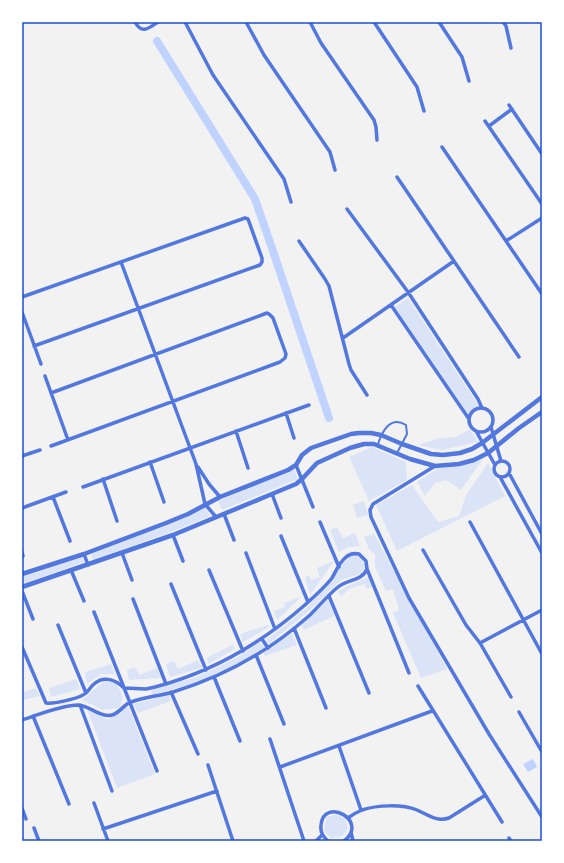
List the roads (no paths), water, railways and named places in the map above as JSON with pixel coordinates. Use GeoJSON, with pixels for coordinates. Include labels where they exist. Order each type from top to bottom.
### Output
{"type":"FeatureCollection","features":[{"type":"Feature","properties":{"kind":"street"},"geometry":{"type":"LineString","coordinates":[[135,22],[138,27],[143,30],[148,29],[158,22]]}},
{"type":"Feature","properties":{"kind":"street"},"geometry":{"type":"LineString","coordinates":[[186,22],[213,75],[284,179],[291,202]]}},
{"type":"Feature","properties":{"kind":"street"},"geometry":{"type":"LineString","coordinates":[[246,22],[264,56],[330,152],[335,170]]}},
{"type":"Feature","properties":{"kind":"street"},"geometry":{"type":"LineString","coordinates":[[310,22],[321,43],[374,120],[377,140]]}},
{"type":"Feature","properties":{"kind":"street"},"geometry":{"type":"LineString","coordinates":[[374,22],[417,87],[424,111]]}},
{"type":"Feature","properties":{"kind":"street"},"geometry":{"type":"LineString","coordinates":[[439,22],[462,57],[469,81]]}},
{"type":"Feature","properties":{"kind":"street"},"geometry":{"type":"LineString","coordinates":[[503,22],[506,26],[511,48]]}},
{"type":"Feature","properties":{"kind":"street"},"geometry":{"type":"LineString","coordinates":[[508,105],[542,154]]}},
{"type":"Feature","properties":{"kind":"street"},"geometry":{"type":"LineString","coordinates":[[489,126],[512,109]]}},
{"type":"Feature","properties":{"kind":"street"},"geometry":{"type":"LineString","coordinates":[[485,121],[542,204]]}},
{"type":"Feature","properties":{"kind":"street"},"geometry":{"type":"LineString","coordinates":[[442,147],[542,294]]}},
{"type":"Feature","properties":{"kind":"street"},"geometry":{"type":"LineString","coordinates":[[397,177],[519,357]]}},
{"type":"Feature","properties":{"kind":"street"},"geometry":{"type":"LineString","coordinates":[[347,209],[408,292],[478,398],[482,408]]}},
{"type":"Feature","properties":{"kind":"street"},"geometry":{"type":"LineString","coordinates":[[22,297],[244,218],[246,218],[262,258],[260,265],[34,346]]}},
{"type":"Feature","properties":{"kind":"street"},"geometry":{"type":"LineString","coordinates":[[506,241],[542,218]]}},
{"type":"Feature","properties":{"kind":"street"},"geometry":{"type":"LineString","coordinates":[[299,241],[329,286],[352,370],[367,394]]}},
{"type":"Feature","properties":{"kind":"street"},"geometry":{"type":"LineString","coordinates":[[343,338],[454,261]]}},
{"type":"Feature","properties":{"kind":"street"},"geometry":{"type":"LineString","coordinates":[[121,262],[196,464],[205,504],[216,517]]}},
{"type":"Feature","properties":{"kind":"street"},"geometry":{"type":"LineString","coordinates":[[391,305],[469,419],[470,426],[476,431],[495,465],[494,472],[500,477],[542,553]]}},
{"type":"Feature","properties":{"kind":"street"},"geometry":{"type":"LineString","coordinates":[[22,312],[41,364]]}},
{"type":"Feature","properties":{"kind":"street"},"geometry":{"type":"LineString","coordinates":[[51,393],[267,313],[273,318],[285,351],[285,358],[280,362],[51,446]]}},
{"type":"Feature","properties":{"kind":"street"},"geometry":{"type":"LineString","coordinates":[[45,376],[68,440]]}},
{"type":"Feature","properties":{"kind":"street"},"geometry":{"type":"LineString","coordinates":[[22,574],[84,554],[166,523],[220,497],[288,470],[296,465],[302,455],[311,448],[351,434],[371,433],[381,435],[431,454],[443,455],[460,453],[472,449],[493,435],[542,397]]}},
{"type":"Feature","properties":{"kind":"street"},"geometry":{"type":"LineString","coordinates":[[82,487],[309,405]]}},
{"type":"Feature","properties":{"kind":"street"},"geometry":{"type":"LineString","coordinates":[[469,419],[473,411],[482,408],[487,409],[491,413],[493,417],[491,427],[501,461]]}},
{"type":"Feature","properties":{"kind":"street"},"geometry":{"type":"LineString","coordinates":[[22,587],[173,534],[296,484],[316,463],[350,448],[364,444],[377,445],[410,460],[435,466],[459,464],[474,460],[488,453],[542,412]]}},
{"type":"Feature","properties":{"kind":"street"},"geometry":{"type":"LineString","coordinates":[[286,413],[294,438]]}},
{"type":"Feature","properties":{"kind":"street"},"geometry":{"type":"LineString","coordinates":[[476,431],[486,431],[491,427]]}},
{"type":"Feature","properties":{"kind":"street"},"geometry":{"type":"LineString","coordinates":[[236,431],[248,468]]}},
{"type":"Feature","properties":{"kind":"street"},"geometry":{"type":"LineString","coordinates":[[22,456],[40,450]]}},
{"type":"Feature","properties":{"kind":"street"},"geometry":{"type":"LineString","coordinates":[[495,465],[501,461]]}},
{"type":"Feature","properties":{"kind":"street"},"geometry":{"type":"LineString","coordinates":[[501,461],[508,464],[509,473],[542,534]]}},
{"type":"Feature","properties":{"kind":"street"},"geometry":{"type":"LineString","coordinates":[[150,462],[164,502]]}},
{"type":"Feature","properties":{"kind":"street"},"geometry":{"type":"LineString","coordinates":[[196,464],[211,488],[220,497]]}},
{"type":"Feature","properties":{"kind":"street"},"geometry":{"type":"LineString","coordinates":[[296,465],[313,507]]}},
{"type":"Feature","properties":{"kind":"street"},"geometry":{"type":"LineString","coordinates":[[435,466],[372,504],[370,510],[371,517],[410,598],[489,734],[542,817]]}},
{"type":"Feature","properties":{"kind":"street"},"geometry":{"type":"LineString","coordinates":[[500,477],[509,473]]}},
{"type":"Feature","properties":{"kind":"street"},"geometry":{"type":"LineString","coordinates":[[103,479],[117,521]]}},
{"type":"Feature","properties":{"kind":"street"},"geometry":{"type":"LineString","coordinates":[[22,508],[66,492]]}},
{"type":"Feature","properties":{"kind":"street"},"geometry":{"type":"LineString","coordinates":[[272,494],[281,518]]}},
{"type":"Feature","properties":{"kind":"street"},"geometry":{"type":"LineString","coordinates":[[53,497],[70,540]]}},
{"type":"Feature","properties":{"kind":"street"},"geometry":{"type":"LineString","coordinates":[[224,514],[234,540]]}},
{"type":"Feature","properties":{"kind":"street"},"geometry":{"type":"LineString","coordinates":[[320,522],[339,567]]}},
{"type":"Feature","properties":{"kind":"street"},"geometry":{"type":"LineString","coordinates":[[470,522],[542,654]]}},
{"type":"Feature","properties":{"kind":"street"},"geometry":{"type":"LineString","coordinates":[[173,534],[183,561]]}},
{"type":"Feature","properties":{"kind":"street"},"geometry":{"type":"LineString","coordinates":[[281,536],[308,602]]}},
{"type":"Feature","properties":{"kind":"street"},"geometry":{"type":"LineString","coordinates":[[423,550],[466,625],[480,643],[511,697]]}},
{"type":"Feature","properties":{"kind":"street"},"geometry":{"type":"LineString","coordinates":[[122,553],[132,580]]}},
{"type":"Feature","properties":{"kind":"street"},"geometry":{"type":"LineString","coordinates":[[246,553],[275,629]]}},
{"type":"Feature","properties":{"kind":"street"},"geometry":{"type":"LineString","coordinates":[[22,648],[46,703],[79,697],[86,693],[93,684],[108,679],[118,682],[124,688],[146,689],[166,684],[206,670],[243,651],[262,639],[308,602],[331,579],[345,558],[351,554],[357,553],[366,561],[409,674]]}},
{"type":"Feature","properties":{"kind":"street"},"geometry":{"type":"LineString","coordinates":[[84,554],[88,564]]}},
{"type":"Feature","properties":{"kind":"street"},"geometry":{"type":"LineString","coordinates":[[22,720],[62,707],[80,706],[91,708],[101,715],[110,716],[118,713],[130,702],[171,692],[214,677],[236,667],[268,648],[294,628],[342,584],[360,578],[368,569]]}},
{"type":"Feature","properties":{"kind":"street"},"geometry":{"type":"LineString","coordinates":[[71,570],[84,601]]}},
{"type":"Feature","properties":{"kind":"street"},"geometry":{"type":"LineString","coordinates":[[209,570],[243,651]]}},
{"type":"Feature","properties":{"kind":"street"},"geometry":{"type":"LineString","coordinates":[[171,584],[206,670]]}},
{"type":"Feature","properties":{"kind":"street"},"geometry":{"type":"LineString","coordinates":[[22,591],[32,618]]}},
{"type":"Feature","properties":{"kind":"street"},"geometry":{"type":"LineString","coordinates":[[329,596],[369,693]]}},
{"type":"Feature","properties":{"kind":"street"},"geometry":{"type":"LineString","coordinates":[[133,599],[166,684]]}},
{"type":"Feature","properties":{"kind":"street"},"geometry":{"type":"LineString","coordinates":[[480,643],[524,621],[542,610]]}},
{"type":"Feature","properties":{"kind":"street"},"geometry":{"type":"LineString","coordinates":[[94,612],[157,771]]}},
{"type":"Feature","properties":{"kind":"street"},"geometry":{"type":"LineString","coordinates":[[58,625],[86,693]]}},
{"type":"Feature","properties":{"kind":"street"},"geometry":{"type":"LineString","coordinates":[[294,628],[326,708]]}},
{"type":"Feature","properties":{"kind":"street"},"geometry":{"type":"LineString","coordinates":[[262,639],[268,648]]}},
{"type":"Feature","properties":{"kind":"street"},"geometry":{"type":"LineString","coordinates":[[256,655],[284,724]]}},
{"type":"Feature","properties":{"kind":"street"},"geometry":{"type":"LineString","coordinates":[[214,677],[240,741]]}},
{"type":"Feature","properties":{"kind":"street"},"geometry":{"type":"LineString","coordinates":[[418,686],[484,796],[502,822]]}},
{"type":"Feature","properties":{"kind":"street"},"geometry":{"type":"LineString","coordinates":[[146,689],[148,698]]}},
{"type":"Feature","properties":{"kind":"street"},"geometry":{"type":"LineString","coordinates":[[171,692],[198,754]]}},
{"type":"Feature","properties":{"kind":"street"},"geometry":{"type":"LineString","coordinates":[[80,706],[112,791]]}},
{"type":"Feature","properties":{"kind":"street"},"geometry":{"type":"LineString","coordinates":[[280,767],[432,711]]}},
{"type":"Feature","properties":{"kind":"street"},"geometry":{"type":"LineString","coordinates":[[519,712],[542,752]]}},
{"type":"Feature","properties":{"kind":"street"},"geometry":{"type":"LineString","coordinates":[[33,716],[69,804]]}},
{"type":"Feature","properties":{"kind":"street"},"geometry":{"type":"LineString","coordinates":[[270,738],[304,841]]}},
{"type":"Feature","properties":{"kind":"street"},"geometry":{"type":"LineString","coordinates":[[339,746],[361,810]]}},
{"type":"Feature","properties":{"kind":"street"},"geometry":{"type":"LineString","coordinates":[[208,765],[233,841]]}},
{"type":"Feature","properties":{"kind":"street"},"geometry":{"type":"LineString","coordinates":[[103,829],[217,791]]}},
{"type":"Feature","properties":{"kind":"street"},"geometry":{"type":"LineString","coordinates":[[348,818],[361,810],[383,806],[397,806],[415,809],[438,820],[444,820],[484,796]]}},
{"type":"Feature","properties":{"kind":"street"},"geometry":{"type":"LineString","coordinates":[[94,803],[108,841]]}},
{"type":"Feature","properties":{"kind":"street"},"geometry":{"type":"LineString","coordinates":[[22,808],[26,819]]}},
{"type":"Feature","properties":{"kind":"street"},"geometry":{"type":"LineString","coordinates":[[328,841],[322,835],[320,828],[321,822],[330,812],[337,812],[348,818],[351,825],[353,841]]}},
{"type":"Feature","properties":{"kind":"street"},"geometry":{"type":"LineString","coordinates":[[34,828],[39,841]]}},
{"type":"Feature","properties":{"kind":"street"},"geometry":{"type":"LineString","coordinates":[[344,841],[349,837],[351,832]]}},
{"type":"Feature","properties":{"kind":"street"},"geometry":{"type":"LineString","coordinates":[[316,841],[322,835]]}},
{"type":"Feature","properties":{"kind":"lane"},"geometry":{"type":"LineString","coordinates":[[377,445],[387,426],[398,422],[402,423],[406,425],[407,434],[396,453]]}},
{"type":"Feature","properties":{"kind":"water"},"geometry":{"type":"Polygon","coordinates":[[[533,759],[537,767],[528,772],[523,764],[533,759]]]}},
{"type":"Feature","properties":{"kind":"waterway"},"geometry":{"type":"LineString","coordinates":[[157,41],[255,199],[329,418]]}}]}
